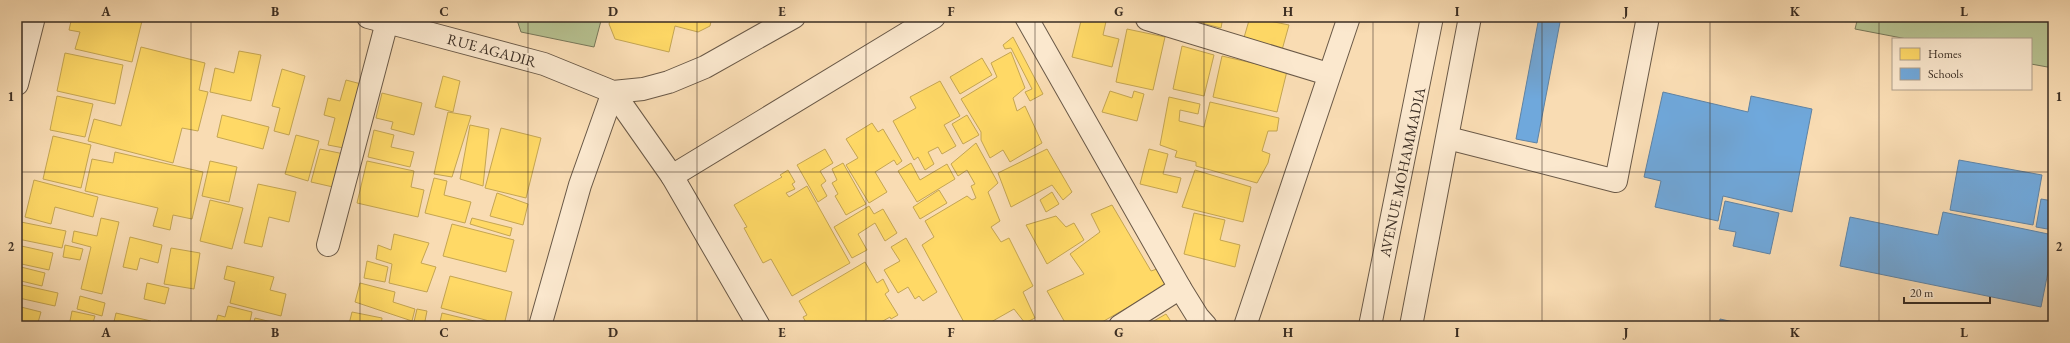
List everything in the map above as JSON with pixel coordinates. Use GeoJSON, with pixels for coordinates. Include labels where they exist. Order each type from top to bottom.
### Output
{"type":"FeatureCollection","features":[{"type":"Feature","properties":{"kind":"street"},"geometry":{"type":"LineString","coordinates":[[17,84],[34,17]]}},
{"type":"Feature","properties":{"kind":"street"},"geometry":{"type":"LineString","coordinates":[[613,92],[643,89],[662,84],[705,67],[794,17]]}},
{"type":"Feature","properties":{"kind":"street"},"geometry":{"type":"LineString","coordinates":[[672,176],[934,17]]}},
{"type":"Feature","properties":{"kind":"street"},"geometry":{"type":"LineString","coordinates":[[1026,17],[1180,288],[1198,317],[1206,326]]}},
{"type":"Feature","properties":{"kind":"street"},"geometry":{"type":"LineString","coordinates":[[1148,17],[1147,19],[1193,34],[1328,74]]}},
{"type":"Feature","properties":{"kind":"street"},"geometry":{"type":"LineString","coordinates":[[1245,326],[1328,74],[1349,17]]}},
{"type":"Feature","properties":{"kind":"street","name":"AVENUE MOHAMMADIA"},"geometry":{"type":"LineString","coordinates":[[1370,326],[1416,103],[1432,17]]}},
{"type":"Feature","properties":{"kind":"street"},"geometry":{"type":"LineString","coordinates":[[1411,326],[1470,17]]}},
{"type":"Feature","properties":{"kind":"street"},"geometry":{"type":"LineString","coordinates":[[1448,138],[1616,180],[1648,17]]}},
{"type":"Feature","properties":{"kind":"street"},"geometry":{"type":"LineString","coordinates":[[328,244],[377,20]]}},
{"type":"Feature","properties":{"kind":"street","name":"RUE AGADIR"},"geometry":{"type":"LineString","coordinates":[[377,20],[544,64],[613,92]]}},
{"type":"Feature","properties":{"kind":"street"},"geometry":{"type":"LineString","coordinates":[[613,92],[672,176],[759,326]]}},
{"type":"Feature","properties":{"kind":"street"},"geometry":{"type":"LineString","coordinates":[[540,326],[580,185],[613,92]]}},
{"type":"Feature","properties":{"kind":"street"},"geometry":{"type":"LineString","coordinates":[[1120,326],[1180,288]]}},
{"type":"Feature","properties":{"kind":"green space"},"geometry":{"type":"Polygon","coordinates":[[[516,17],[602,17],[594,47],[521,32],[516,17]]]}},
{"type":"Feature","properties":{"kind":"green space"},"geometry":{"type":"Polygon","coordinates":[[[1858,17],[2053,17],[2053,68],[2032,64],[2032,38],[1902,38],[1855,29],[1858,17]]]}},
{"type":"Feature","properties":{"kind":"building: Homes"},"geometry":{"type":"Polygon","coordinates":[[[72,17],[123,17],[142,21],[132,62],[75,49],[80,32],[69,30],[72,17]]]}},
{"type":"Feature","properties":{"kind":"building: Homes"},"geometry":{"type":"Polygon","coordinates":[[[611,17],[712,17],[710,26],[698,32],[675,26],[669,52],[615,39],[609,24],[611,17]]]}},
{"type":"Feature","properties":{"kind":"building: Homes"},"geometry":{"type":"Polygon","coordinates":[[[1082,17],[1107,17],[1103,35],[1119,39],[1112,67],[1072,57],[1082,17]]]}},
{"type":"Feature","properties":{"kind":"building: Homes"},"geometry":{"type":"Polygon","coordinates":[[[1186,17],[1223,17],[1221,28],[1186,19],[1186,17]]]}},
{"type":"Feature","properties":{"kind":"building: Homes"},"geometry":{"type":"Polygon","coordinates":[[[1250,17],[1289,25],[1282,50],[1243,41],[1250,17]]]}},
{"type":"Feature","properties":{"kind":"building: Homes"},"geometry":{"type":"Polygon","coordinates":[[[1277,17],[1292,17],[1292,21],[1277,17]]]}},
{"type":"Feature","properties":{"kind":"building: Homes"},"geometry":{"type":"Polygon","coordinates":[[[1127,29],[1165,37],[1153,90],[1116,82],[1127,29]]]}},
{"type":"Feature","properties":{"kind":"building: Homes"},"geometry":{"type":"Polygon","coordinates":[[[1013,37],[1043,94],[1030,101],[1025,92],[1032,89],[1011,48],[1005,49],[1003,45],[1013,37]]]}},
{"type":"Feature","properties":{"kind":"building: Homes"},"geometry":{"type":"Polygon","coordinates":[[[1182,46],[1214,55],[1204,96],[1173,89],[1182,46]]]}},
{"type":"Feature","properties":{"kind":"building: Homes"},"geometry":{"type":"Polygon","coordinates":[[[141,47],[205,63],[199,90],[208,92],[198,131],[182,128],[173,163],[88,141],[94,119],[121,126],[141,47]]]}},
{"type":"Feature","properties":{"kind":"building: Homes"},"geometry":{"type":"Polygon","coordinates":[[[239,51],[261,55],[251,101],[210,92],[215,68],[234,73],[239,51]]]}},
{"type":"Feature","properties":{"kind":"building: Homes"},"geometry":{"type":"Polygon","coordinates":[[[1011,52],[1025,88],[1013,98],[1017,111],[1025,106],[1042,143],[1010,162],[1003,150],[990,158],[981,140],[981,132],[961,99],[997,77],[991,63],[1011,52]]]}},
{"type":"Feature","properties":{"kind":"building: Homes"},"geometry":{"type":"Polygon","coordinates":[[[65,53],[123,65],[115,104],[57,91],[65,53]]]}},
{"type":"Feature","properties":{"kind":"building: Homes"},"geometry":{"type":"Polygon","coordinates":[[[1222,56],[1287,71],[1277,112],[1213,97],[1222,56]]]}},
{"type":"Feature","properties":{"kind":"building: Homes"},"geometry":{"type":"Polygon","coordinates":[[[982,58],[992,75],[960,94],[950,77],[982,58]]]}},
{"type":"Feature","properties":{"kind":"building: Homes"},"geometry":{"type":"Polygon","coordinates":[[[282,69],[305,76],[289,135],[274,131],[280,108],[272,106],[282,69]]]}},
{"type":"Feature","properties":{"kind":"building: Homes"},"geometry":{"type":"Polygon","coordinates":[[[443,76],[460,81],[453,112],[435,107],[443,76]]]}},
{"type":"Feature","properties":{"kind":"building: Homes"},"geometry":{"type":"Polygon","coordinates":[[[346,80],[365,85],[349,149],[328,145],[335,118],[324,115],[328,98],[340,101],[346,80]]]}},
{"type":"Feature","properties":{"kind":"building: Homes"},"geometry":{"type":"Polygon","coordinates":[[[940,81],[960,116],[944,125],[956,146],[942,154],[938,147],[928,152],[934,164],[925,170],[918,157],[914,160],[893,121],[916,108],[910,97],[940,81]]]}},
{"type":"Feature","properties":{"kind":"building: Homes"},"geometry":{"type":"Polygon","coordinates":[[[1110,91],[1132,98],[1134,91],[1144,94],[1137,121],[1102,112],[1110,91]]]}},
{"type":"Feature","properties":{"kind":"building: Homes"},"geometry":{"type":"Polygon","coordinates":[[[382,93],[422,103],[414,135],[391,129],[393,122],[376,118],[382,93]]]}},
{"type":"Feature","properties":{"kind":"building: Homes"},"geometry":{"type":"Polygon","coordinates":[[[57,96],[93,104],[85,137],[50,130],[57,96]]]}},
{"type":"Feature","properties":{"kind":"building: Homes"},"geometry":{"type":"Polygon","coordinates":[[[1169,97],[1200,104],[1198,114],[1180,110],[1179,121],[1204,127],[1210,102],[1279,118],[1277,131],[1268,131],[1262,151],[1270,154],[1268,163],[1257,183],[1196,166],[1196,162],[1175,157],[1177,151],[1160,145],[1169,97]]]}},
{"type":"Feature","properties":{"kind":"building: Homes"},"geometry":{"type":"Polygon","coordinates":[[[448,112],[471,116],[452,177],[434,174],[448,112]]]}},
{"type":"Feature","properties":{"kind":"building: Homes"},"geometry":{"type":"Polygon","coordinates":[[[222,115],[269,127],[263,149],[217,137],[222,115]]]}},
{"type":"Feature","properties":{"kind":"building: Homes"},"geometry":{"type":"Polygon","coordinates":[[[967,115],[979,135],[963,144],[952,124],[967,115]]]}},
{"type":"Feature","properties":{"kind":"building: Homes"},"geometry":{"type":"Polygon","coordinates":[[[872,123],[878,132],[883,129],[902,161],[897,165],[894,160],[875,172],[887,192],[869,203],[846,165],[858,158],[846,139],[872,123]]]}},
{"type":"Feature","properties":{"kind":"building: Homes"},"geometry":{"type":"Polygon","coordinates":[[[470,125],[489,129],[483,186],[460,179],[470,125]]]}},
{"type":"Feature","properties":{"kind":"building: Homes"},"geometry":{"type":"Polygon","coordinates":[[[501,128],[541,138],[526,198],[485,188],[501,128]]]}},
{"type":"Feature","properties":{"kind":"building: Homes"},"geometry":{"type":"Polygon","coordinates":[[[374,130],[394,135],[391,147],[414,152],[410,167],[368,157],[374,130]]]}},
{"type":"Feature","properties":{"kind":"building: Homes"},"geometry":{"type":"Polygon","coordinates":[[[296,135],[319,141],[308,181],[285,174],[296,135]]]}},
{"type":"Feature","properties":{"kind":"building: Homes"},"geometry":{"type":"Polygon","coordinates":[[[53,136],[91,145],[81,188],[43,179],[53,136]]]}},
{"type":"Feature","properties":{"kind":"building: Homes"},"geometry":{"type":"Polygon","coordinates":[[[976,143],[998,183],[988,192],[1000,221],[991,227],[1001,242],[1009,238],[1033,286],[1023,292],[1035,318],[1025,323],[1014,309],[991,322],[994,326],[966,326],[922,245],[934,237],[925,221],[967,196],[972,200],[976,198],[971,186],[975,184],[967,170],[958,176],[951,164],[976,143]]]}},
{"type":"Feature","properties":{"kind":"building: Homes"},"geometry":{"type":"Polygon","coordinates":[[[320,149],[344,154],[333,187],[311,182],[320,149]]]}},
{"type":"Feature","properties":{"kind":"building: Homes"},"geometry":{"type":"Polygon","coordinates":[[[825,149],[833,163],[820,171],[826,181],[821,185],[827,196],[818,202],[797,165],[825,149]]]}},
{"type":"Feature","properties":{"kind":"building: Homes"},"geometry":{"type":"Polygon","coordinates":[[[1047,149],[1072,192],[1063,200],[1052,185],[1011,207],[998,173],[1047,149]]]}},
{"type":"Feature","properties":{"kind":"building: Homes"},"geometry":{"type":"Polygon","coordinates":[[[1149,149],[1168,154],[1163,174],[1181,178],[1177,193],[1140,184],[1149,149]]]}},
{"type":"Feature","properties":{"kind":"building: Homes"},"geometry":{"type":"Polygon","coordinates":[[[115,152],[203,172],[192,219],[173,215],[170,230],[153,226],[158,208],[85,191],[92,159],[113,163],[115,152]]]}},
{"type":"Feature","properties":{"kind":"building: Homes"},"geometry":{"type":"Polygon","coordinates":[[[210,161],[237,167],[229,202],[202,196],[210,161]]]}},
{"type":"Feature","properties":{"kind":"building: Homes"},"geometry":{"type":"Polygon","coordinates":[[[367,161],[414,171],[411,187],[424,190],[418,217],[357,203],[367,161]]]}},
{"type":"Feature","properties":{"kind":"building: Homes"},"geometry":{"type":"Polygon","coordinates":[[[843,163],[866,204],[846,215],[835,196],[838,194],[832,183],[837,180],[832,169],[843,163]]]}},
{"type":"Feature","properties":{"kind":"building: Homes"},"geometry":{"type":"Polygon","coordinates":[[[911,163],[920,180],[947,164],[955,179],[917,202],[898,171],[911,163]]]}},
{"type":"Feature","properties":{"kind":"building: Homes"},"geometry":{"type":"Polygon","coordinates":[[[788,170],[795,182],[792,184],[795,189],[786,193],[789,197],[807,186],[850,263],[792,296],[771,259],[763,263],[744,228],[747,227],[734,205],[782,177],[780,175],[788,170]]]}},
{"type":"Feature","properties":{"kind":"building: Homes"},"geometry":{"type":"Polygon","coordinates":[[[1195,170],[1251,187],[1243,222],[1182,207],[1195,170]]]}},
{"type":"Feature","properties":{"kind":"building: Homes"},"geometry":{"type":"Polygon","coordinates":[[[434,178],[447,181],[444,195],[471,202],[465,223],[425,213],[434,178]]]}},
{"type":"Feature","properties":{"kind":"building: Homes"},"geometry":{"type":"Polygon","coordinates":[[[34,180],[98,197],[93,217],[55,207],[51,224],[25,217],[34,180]]]}},
{"type":"Feature","properties":{"kind":"building: Homes"},"geometry":{"type":"Polygon","coordinates":[[[258,184],[296,192],[289,222],[269,217],[262,247],[244,243],[258,184]]]}},
{"type":"Feature","properties":{"kind":"building: Homes"},"geometry":{"type":"Polygon","coordinates":[[[939,190],[947,203],[920,219],[913,207],[939,190]]]}},
{"type":"Feature","properties":{"kind":"building: Homes"},"geometry":{"type":"Polygon","coordinates":[[[1052,192],[1059,204],[1046,212],[1040,200],[1052,192]]]}},
{"type":"Feature","properties":{"kind":"building: Homes"},"geometry":{"type":"Polygon","coordinates":[[[497,193],[528,204],[523,225],[490,216],[497,193]]]}},
{"type":"Feature","properties":{"kind":"building: Homes"},"geometry":{"type":"Polygon","coordinates":[[[210,200],[243,208],[232,249],[200,241],[210,200]]]}},
{"type":"Feature","properties":{"kind":"building: Homes"},"geometry":{"type":"Polygon","coordinates":[[[1112,205],[1151,271],[1157,269],[1167,285],[1095,326],[1067,326],[1047,291],[1084,274],[1070,254],[1100,232],[1091,214],[1112,205]]]}},
{"type":"Feature","properties":{"kind":"building: Homes"},"geometry":{"type":"Polygon","coordinates":[[[869,206],[874,214],[883,209],[897,233],[885,241],[875,223],[858,234],[867,250],[852,258],[834,227],[869,206]]]}},
{"type":"Feature","properties":{"kind":"building: Homes"},"geometry":{"type":"Polygon","coordinates":[[[1194,213],[1225,220],[1220,240],[1240,245],[1235,267],[1184,254],[1194,213]]]}},
{"type":"Feature","properties":{"kind":"building: Homes"},"geometry":{"type":"Polygon","coordinates":[[[1056,216],[1066,227],[1074,223],[1084,240],[1047,264],[1026,225],[1056,216]]]}},
{"type":"Feature","properties":{"kind":"building: Homes"},"geometry":{"type":"Polygon","coordinates":[[[101,218],[119,222],[102,294],[81,289],[91,247],[72,242],[74,231],[97,236],[101,218]]]}},
{"type":"Feature","properties":{"kind":"building: Homes"},"geometry":{"type":"Polygon","coordinates":[[[472,218],[512,228],[510,236],[470,224],[472,218]]]}},
{"type":"Feature","properties":{"kind":"building: Homes"},"geometry":{"type":"Polygon","coordinates":[[[21,222],[66,231],[62,248],[18,239],[21,222]]]}},
{"type":"Feature","properties":{"kind":"building: Homes"},"geometry":{"type":"Polygon","coordinates":[[[452,224],[514,240],[506,272],[443,256],[452,224]]]}},
{"type":"Feature","properties":{"kind":"building: Homes"},"geometry":{"type":"Polygon","coordinates":[[[394,234],[429,243],[421,263],[436,267],[427,292],[389,283],[392,264],[376,259],[378,245],[391,250],[394,234]]]}},
{"type":"Feature","properties":{"kind":"building: Homes"},"geometry":{"type":"Polygon","coordinates":[[[130,237],[162,245],[158,263],[140,258],[137,270],[123,267],[130,237]]]}},
{"type":"Feature","properties":{"kind":"building: Homes"},"geometry":{"type":"Polygon","coordinates":[[[906,238],[937,292],[923,301],[919,296],[915,299],[908,287],[898,293],[884,270],[900,261],[891,247],[906,238]]]}},
{"type":"Feature","properties":{"kind":"building: Homes"},"geometry":{"type":"Polygon","coordinates":[[[17,245],[53,253],[49,270],[17,263],[17,245]]]}},
{"type":"Feature","properties":{"kind":"building: Homes"},"geometry":{"type":"Polygon","coordinates":[[[65,245],[83,249],[80,260],[63,257],[65,245]]]}},
{"type":"Feature","properties":{"kind":"building: Homes"},"geometry":{"type":"Polygon","coordinates":[[[171,248],[200,253],[194,289],[164,284],[171,248]]]}},
{"type":"Feature","properties":{"kind":"building: Homes"},"geometry":{"type":"Polygon","coordinates":[[[367,261],[388,267],[385,282],[364,278],[367,261]]]}},
{"type":"Feature","properties":{"kind":"building: Homes"},"geometry":{"type":"Polygon","coordinates":[[[865,262],[877,283],[883,279],[889,291],[885,294],[898,315],[891,319],[890,317],[874,326],[808,326],[803,317],[807,315],[799,301],[865,262]]]}},
{"type":"Feature","properties":{"kind":"building: Homes"},"geometry":{"type":"Polygon","coordinates":[[[17,266],[45,273],[42,286],[17,280],[17,266]]]}},
{"type":"Feature","properties":{"kind":"building: Homes"},"geometry":{"type":"Polygon","coordinates":[[[227,266],[274,277],[270,290],[286,294],[281,316],[230,303],[235,282],[224,279],[227,266]]]}},
{"type":"Feature","properties":{"kind":"building: Homes"},"geometry":{"type":"Polygon","coordinates":[[[450,276],[512,292],[504,325],[441,308],[450,276]]]}},
{"type":"Feature","properties":{"kind":"building: Homes"},"geometry":{"type":"Polygon","coordinates":[[[147,283],[169,288],[165,304],[144,299],[147,283]]]}},
{"type":"Feature","properties":{"kind":"building: Homes"},"geometry":{"type":"Polygon","coordinates":[[[360,283],[395,292],[393,302],[415,309],[412,321],[355,302],[360,283]]]}},
{"type":"Feature","properties":{"kind":"building: Homes"},"geometry":{"type":"Polygon","coordinates":[[[22,285],[58,293],[55,306],[19,298],[22,285]]]}},
{"type":"Feature","properties":{"kind":"building: Homes"},"geometry":{"type":"Polygon","coordinates":[[[80,296],[105,303],[102,316],[77,309],[80,296]]]}},
{"type":"Feature","properties":{"kind":"building: Homes"},"geometry":{"type":"Polygon","coordinates":[[[17,306],[41,312],[37,326],[17,325],[17,306]]]}},
{"type":"Feature","properties":{"kind":"building: Homes"},"geometry":{"type":"Polygon","coordinates":[[[228,306],[252,312],[249,326],[215,326],[218,315],[225,317],[228,306]]]}},
{"type":"Feature","properties":{"kind":"building: Homes"},"geometry":{"type":"Polygon","coordinates":[[[417,309],[427,311],[424,326],[413,326],[417,309]]]}},
{"type":"Feature","properties":{"kind":"building: Homes"},"geometry":{"type":"Polygon","coordinates":[[[72,311],[95,316],[92,326],[69,326],[72,311]]]}},
{"type":"Feature","properties":{"kind":"building: Homes"},"geometry":{"type":"Polygon","coordinates":[[[352,312],[382,318],[381,326],[349,324],[352,312]]]}},
{"type":"Feature","properties":{"kind":"building: Homes"},"geometry":{"type":"Polygon","coordinates":[[[116,313],[151,321],[150,326],[113,326],[116,313]]]}},
{"type":"Feature","properties":{"kind":"building: Homes"},"geometry":{"type":"Polygon","coordinates":[[[442,313],[495,326],[439,326],[442,313]]]}},
{"type":"Feature","properties":{"kind":"building: Homes"},"geometry":{"type":"Polygon","coordinates":[[[1166,314],[1174,326],[1145,326],[1166,314]]]}},
{"type":"Feature","properties":{"kind":"building: Homes"},"geometry":{"type":"Polygon","coordinates":[[[255,318],[276,323],[276,326],[253,326],[255,318]]]}},
{"type":"Feature","properties":{"kind":"building: Homes"},"geometry":{"type":"Polygon","coordinates":[[[158,321],[180,326],[156,326],[158,321]]]}},
{"type":"Feature","properties":{"kind":"building: Homes"},"geometry":{"type":"Polygon","coordinates":[[[391,322],[402,326],[390,326],[391,322]]]}},
{"type":"Feature","properties":{"kind":"building: Schools"},"geometry":{"type":"Polygon","coordinates":[[[1539,17],[1561,17],[1537,143],[1516,139],[1539,17]]]}},
{"type":"Feature","properties":{"kind":"building: Schools"},"geometry":{"type":"Polygon","coordinates":[[[1663,92],[1748,112],[1751,96],[1812,109],[1792,212],[1723,196],[1718,221],[1655,207],[1661,181],[1644,177],[1663,92]]]}},
{"type":"Feature","properties":{"kind":"building: Schools"},"geometry":{"type":"Polygon","coordinates":[[[1959,160],[2042,175],[2033,225],[1950,210],[1959,160]]]}},
{"type":"Feature","properties":{"kind":"building: Schools"},"geometry":{"type":"Polygon","coordinates":[[[2041,199],[2053,201],[2053,230],[2036,227],[2041,199]]]}},
{"type":"Feature","properties":{"kind":"building: Schools"},"geometry":{"type":"Polygon","coordinates":[[[1725,201],[1779,213],[1770,254],[1733,246],[1736,232],[1719,229],[1725,201]]]}},
{"type":"Feature","properties":{"kind":"building: Schools"},"geometry":{"type":"Polygon","coordinates":[[[1943,212],[2053,235],[2053,247],[2041,307],[1840,266],[1850,217],[1938,235],[1943,212]]]}},
{"type":"Feature","properties":{"kind":"building: Schools"},"geometry":{"type":"Polygon","coordinates":[[[1720,319],[1752,326],[1719,326],[1720,319]]]}}]}
